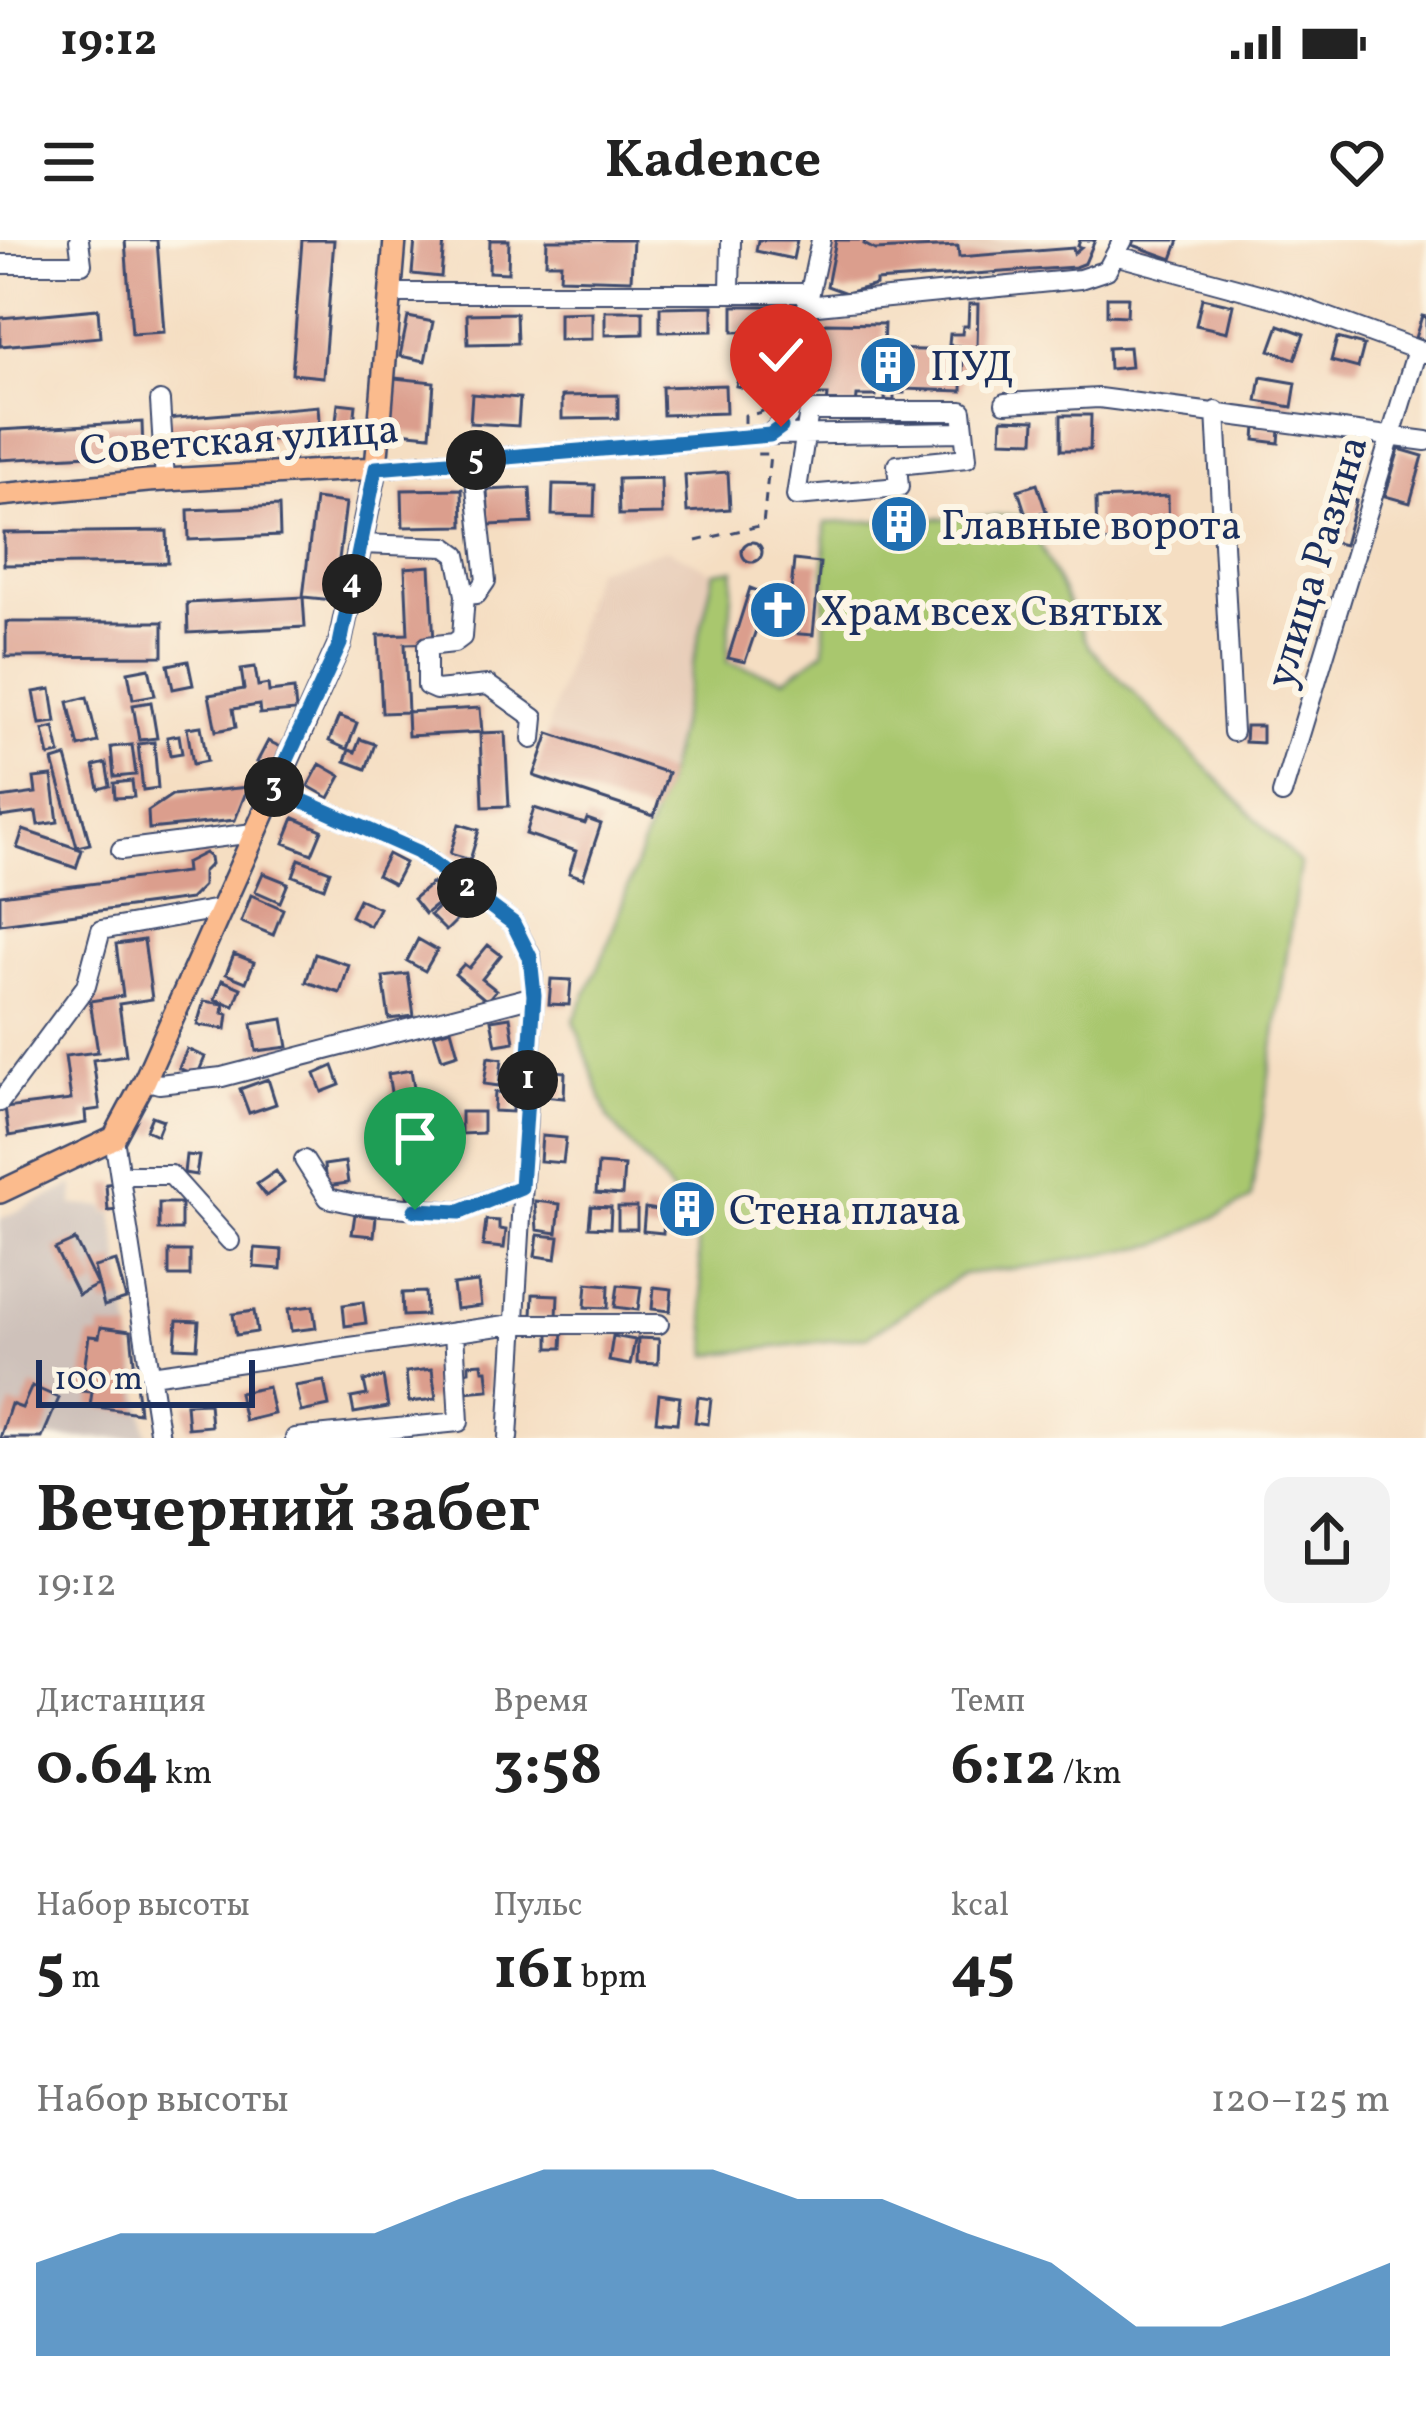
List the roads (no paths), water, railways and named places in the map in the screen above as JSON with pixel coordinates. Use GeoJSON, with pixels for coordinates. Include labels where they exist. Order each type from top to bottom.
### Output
{"type":"FeatureCollection","features":[{"type":"Feature","properties":{"kind":"main road"},"geometry":{"type":"LineString","coordinates":[[0,1192],[114,1138],[145,1080],[340,644],[376,468],[395,240]]}},
{"type":"Feature","properties":{"kind":"main road","name":"Советская улица"},"geometry":{"type":"LineString","coordinates":[[0,495],[376,468]]}},
{"type":"Feature","properties":{"kind":"street"},"geometry":{"type":"LineString","coordinates":[[0,264],[82,263],[79,240]]}},
{"type":"Feature","properties":{"kind":"street"},"geometry":{"type":"LineString","coordinates":[[730,291],[731,240]]}},
{"type":"Feature","properties":{"kind":"street"},"geometry":{"type":"LineString","coordinates":[[770,435],[788,418],[796,392],[821,240]]}},
{"type":"Feature","properties":{"kind":"street"},"geometry":{"type":"LineString","coordinates":[[392,293],[730,291],[809,299],[1080,279],[1107,270],[1121,248],[1281,299],[1421,351]]}},
{"type":"Feature","properties":{"kind":"street","name":"улица Разина"},"geometry":{"type":"LineString","coordinates":[[1282,794],[1391,434],[1421,351]]}},
{"type":"Feature","properties":{"kind":"street"},"geometry":{"type":"LineString","coordinates":[[1005,403],[1099,398],[1426,441]]}},
{"type":"Feature","properties":{"kind":"street"},"geometry":{"type":"LineString","coordinates":[[160,401],[165,480]]}},
{"type":"Feature","properties":{"kind":"street"},"geometry":{"type":"LineString","coordinates":[[1216,410],[1233,732]]}},
{"type":"Feature","properties":{"kind":"street","name":"Советская улица"},"geometry":{"type":"LineString","coordinates":[[376,468],[770,435],[964,432],[967,458],[897,465],[899,487],[796,496],[805,435]]}},
{"type":"Feature","properties":{"kind":"street"},"geometry":{"type":"LineString","coordinates":[[465,595],[477,594],[485,580],[473,460]]}},
{"type":"Feature","properties":{"kind":"street"},"geometry":{"type":"LineString","coordinates":[[360,544],[446,547],[457,555],[465,595],[462,637],[454,643],[427,646],[427,686],[436,690],[488,685],[507,694],[534,718],[532,739]]}},
{"type":"Feature","properties":{"kind":"street"},"geometry":{"type":"LineString","coordinates":[[274,788],[418,852],[513,923],[530,957],[534,995],[508,1438]]}},
{"type":"Feature","properties":{"kind":"street"},"geometry":{"type":"LineString","coordinates":[[121,850],[254,833]]}},
{"type":"Feature","properties":{"kind":"street"},"geometry":{"type":"LineString","coordinates":[[0,1102],[86,986],[101,930],[219,909]]}},
{"type":"Feature","properties":{"kind":"street"},"geometry":{"type":"LineString","coordinates":[[145,1080],[159,1084],[222,1077],[534,995]]}},
{"type":"Feature","properties":{"kind":"street"},"geometry":{"type":"LineString","coordinates":[[114,1138],[160,1438]]}},
{"type":"Feature","properties":{"kind":"street"},"geometry":{"type":"LineString","coordinates":[[304,1160],[328,1198],[355,1204],[460,1212],[521,1187]]}},
{"type":"Feature","properties":{"kind":"street"},"geometry":{"type":"LineString","coordinates":[[120,1175],[171,1175],[230,1240]]}},
{"type":"Feature","properties":{"kind":"street"},"geometry":{"type":"LineString","coordinates":[[152,1375],[513,1324],[659,1324]]}},
{"type":"Feature","properties":{"kind":"street"},"geometry":{"type":"LineString","coordinates":[[295,1438],[459,1422],[454,1332]]}},
{"type":"Feature","properties":{"kind":"place","name":"ПУД"},"geometry":{"type":"Point","coordinates":[888,365]}},
{"type":"Feature","properties":{"kind":"place","name":"Главные ворота"},"geometry":{"type":"Point","coordinates":[899,524]}},
{"type":"Feature","properties":{"kind":"place","name":"Храм всех Святых"},"geometry":{"type":"Point","coordinates":[778,610]}},
{"type":"Feature","properties":{"kind":"place","name":"Стена плача"},"geometry":{"type":"Point","coordinates":[687,1209]}}]}
